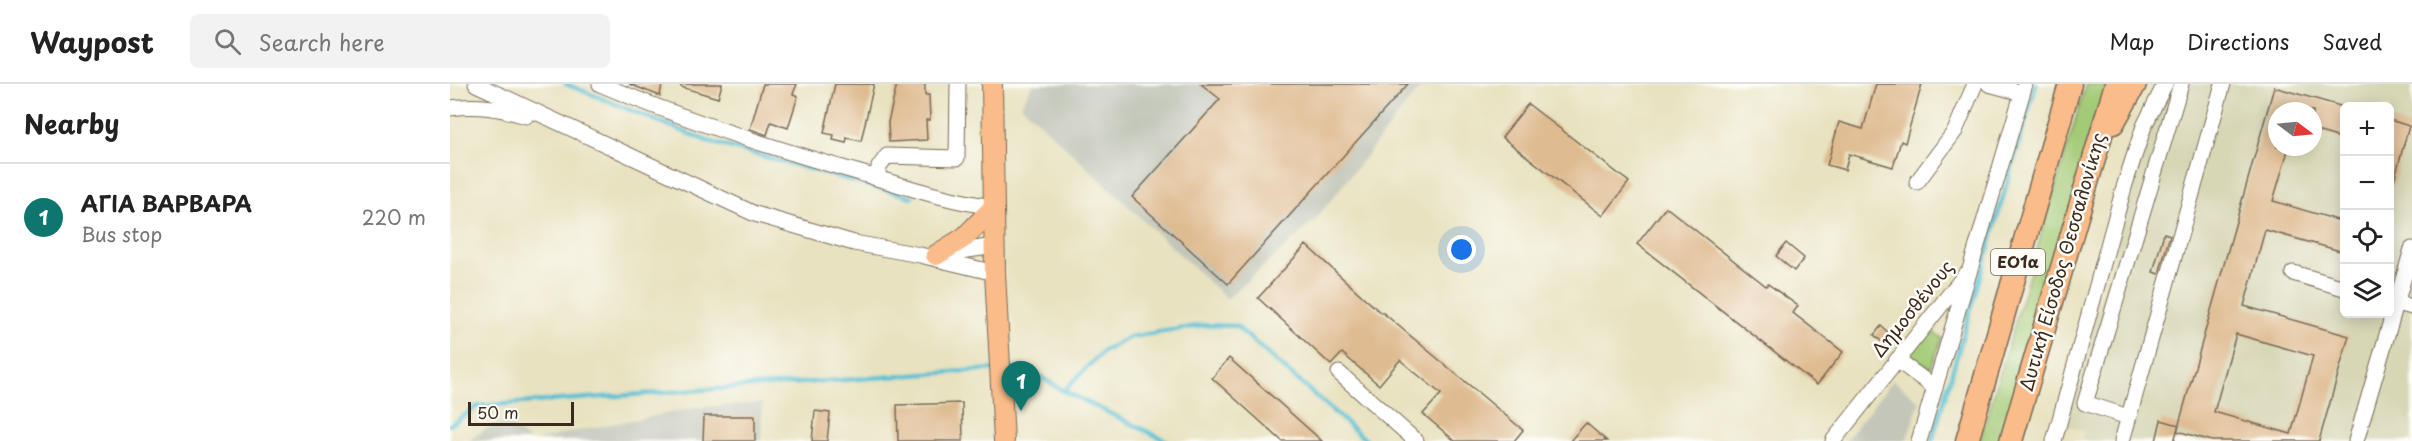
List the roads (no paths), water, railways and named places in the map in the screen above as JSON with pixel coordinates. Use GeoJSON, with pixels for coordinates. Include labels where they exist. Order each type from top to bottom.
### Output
{"type":"FeatureCollection","features":[{"type":"Feature","properties":{"kind":"highway","name":"ΕΟ1α"},"geometry":{"type":"LineString","coordinates":[[1966,441],[2070,84]]}},
{"type":"Feature","properties":{"kind":"highway","name":"Δυτική Είσοδος Θεσσαλονίκης"},"geometry":{"type":"LineString","coordinates":[[2011,441],[2116,84]]}},
{"type":"Feature","properties":{"kind":"highway"},"geometry":{"type":"LineString","coordinates":[[2091,163],[2135,84]]}},
{"type":"Feature","properties":{"kind":"main road"},"geometry":{"type":"LineString","coordinates":[[992,84],[995,273],[1001,351],[1004,441]]}},
{"type":"Feature","properties":{"kind":"main road"},"geometry":{"type":"LineString","coordinates":[[928,255],[965,237],[994,207]]}},
{"type":"Feature","properties":{"kind":"street"},"geometry":{"type":"LineString","coordinates":[[476,84],[755,214],[854,243],[928,255],[995,273]]}},
{"type":"Feature","properties":{"kind":"street"},"geometry":{"type":"LineString","coordinates":[[601,84],[663,110],[778,150],[958,201],[994,207]]}},
{"type":"Feature","properties":{"kind":"street"},"geometry":{"type":"LineString","coordinates":[[877,178],[879,168],[887,156],[957,158],[958,84]]}},
{"type":"Feature","properties":{"kind":"street"},"geometry":{"type":"LineString","coordinates":[[1917,182],[1955,131],[1975,84]]}},
{"type":"Feature","properties":{"kind":"street"},"geometry":{"type":"LineString","coordinates":[[1989,84],[2024,89]]}},
{"type":"Feature","properties":{"kind":"street"},"geometry":{"type":"LineString","coordinates":[[2054,441],[2125,184],[2144,126],[2165,84]]}},
{"type":"Feature","properties":{"kind":"street"},"geometry":{"type":"LineString","coordinates":[[2128,417],[2085,403],[2181,84]]}},
{"type":"Feature","properties":{"kind":"street"},"geometry":{"type":"LineString","coordinates":[[2122,441],[2223,84]]}},
{"type":"Feature","properties":{"kind":"street","name":"Δημοσθένους"},"geometry":{"type":"LineString","coordinates":[[1833,441],[1970,268],[2024,89]]}},
{"type":"Feature","properties":{"kind":"street"},"geometry":{"type":"LineString","coordinates":[[450,108],[477,105],[553,120]]}},
{"type":"Feature","properties":{"kind":"street"},"geometry":{"type":"LineString","coordinates":[[928,255],[995,246]]}},
{"type":"Feature","properties":{"kind":"street"},"geometry":{"type":"LineString","coordinates":[[2394,299],[2412,249]]}},
{"type":"Feature","properties":{"kind":"street"},"geometry":{"type":"LineString","coordinates":[[1919,441],[1970,268]]}},
{"type":"Feature","properties":{"kind":"street"},"geometry":{"type":"LineString","coordinates":[[2293,273],[2340,287]]}},
{"type":"Feature","properties":{"kind":"street"},"geometry":{"type":"LineString","coordinates":[[2394,302],[2412,307]]}},
{"type":"Feature","properties":{"kind":"street"},"geometry":{"type":"LineString","coordinates":[[2356,441],[2389,318]]}},
{"type":"Feature","properties":{"kind":"street"},"geometry":{"type":"LineString","coordinates":[[1897,360],[1935,388]]}},
{"type":"Feature","properties":{"kind":"street"},"geometry":{"type":"LineString","coordinates":[[1339,373],[1416,441]]}},
{"type":"Feature","properties":{"kind":"waterway"},"geometry":{"type":"LineString","coordinates":[[566,84],[707,141],[912,197]]}},
{"type":"Feature","properties":{"kind":"waterway"},"geometry":{"type":"LineString","coordinates":[[1932,441],[2036,84]]}},
{"type":"Feature","properties":{"kind":"waterway"},"geometry":{"type":"LineString","coordinates":[[1006,369],[1024,367],[1064,391],[1102,352],[1130,337],[1205,325],[1236,326],[1367,441]]}},
{"type":"Feature","properties":{"kind":"waterway"},"geometry":{"type":"LineString","coordinates":[[450,425],[478,406],[995,369]]}},
{"type":"Feature","properties":{"kind":"waterway"},"geometry":{"type":"LineString","coordinates":[[1064,391],[1167,441]]}},
{"type":"Feature","properties":{"kind":"place","name":"ΑΓΙΑ ΒΑΡΒΑΡΑ"},"geometry":{"type":"Point","coordinates":[1021,411]}}]}
